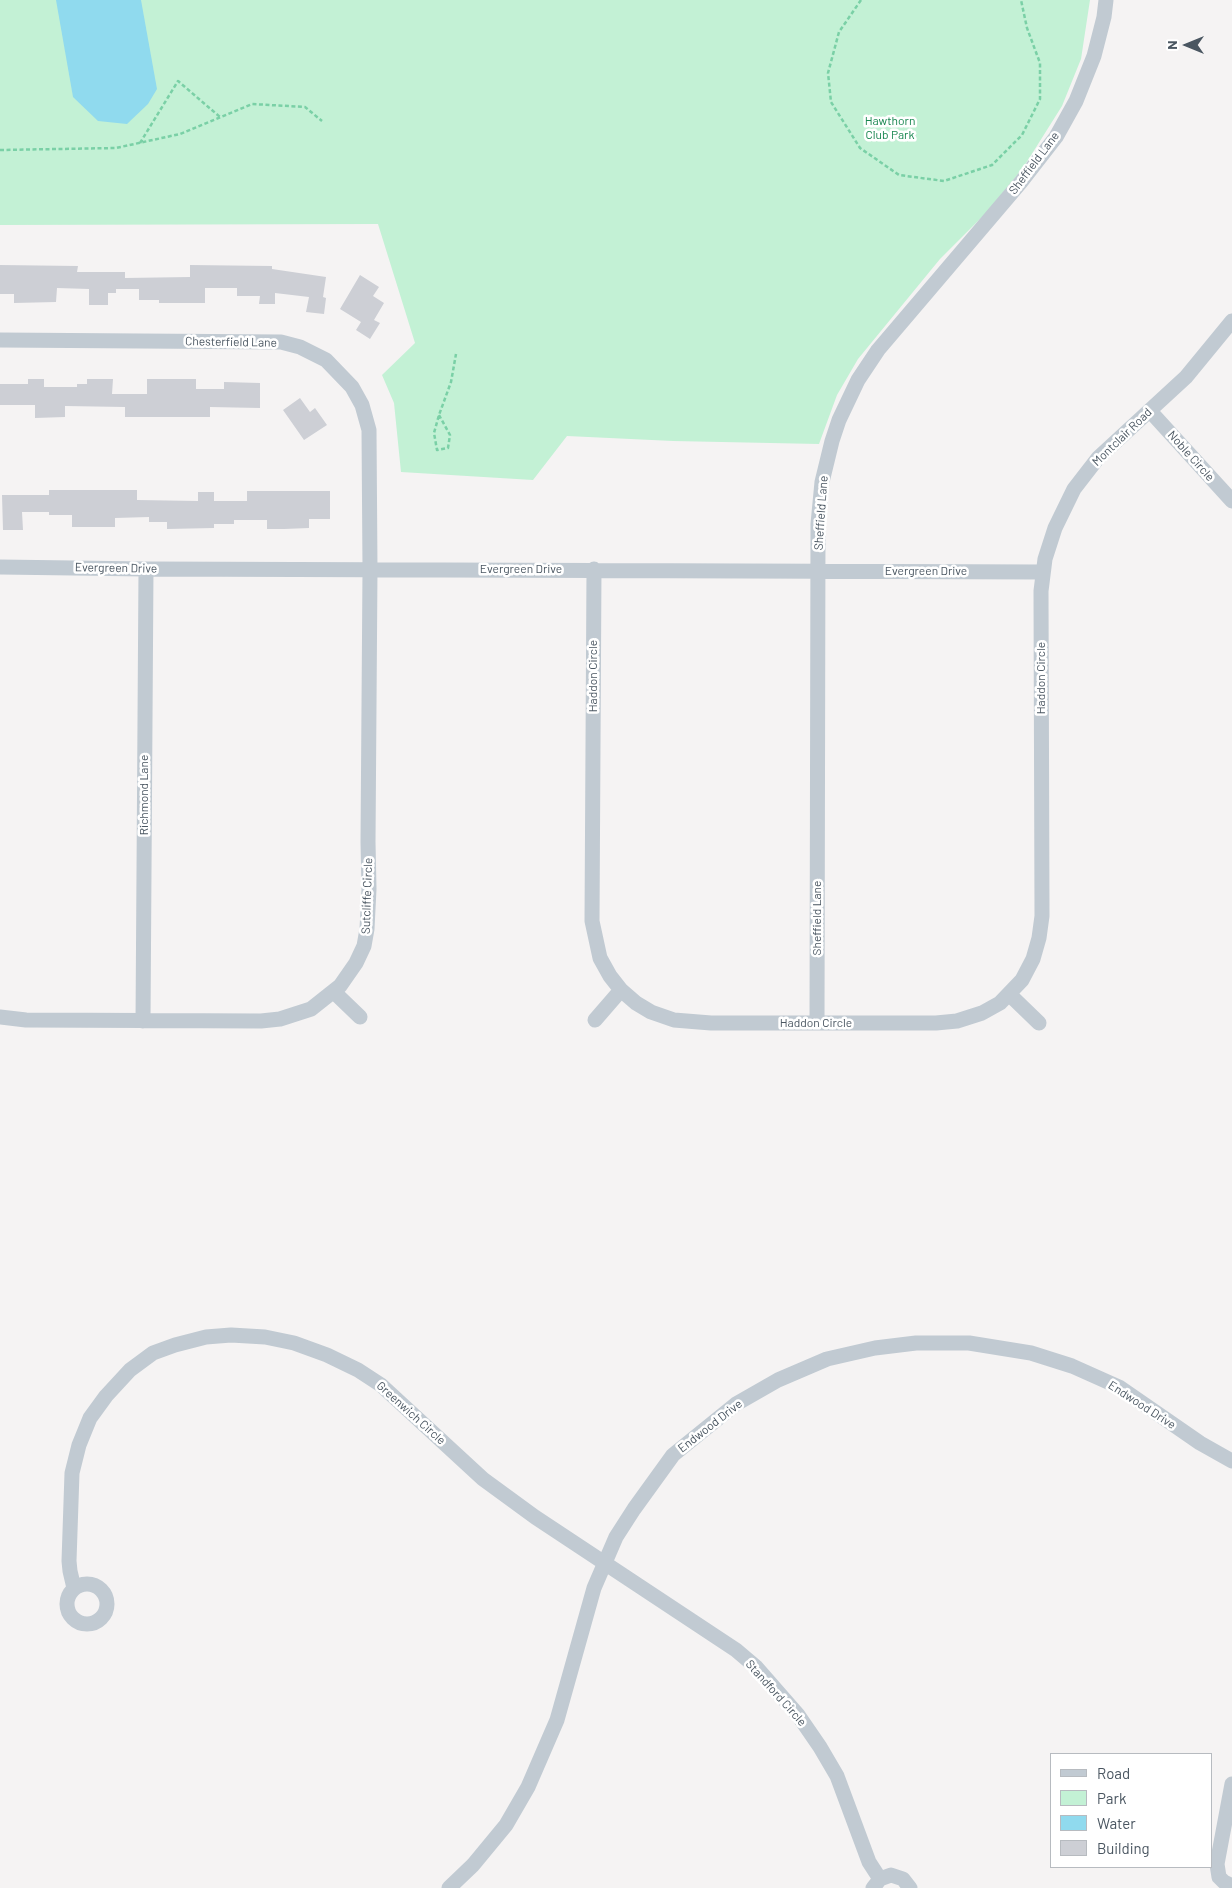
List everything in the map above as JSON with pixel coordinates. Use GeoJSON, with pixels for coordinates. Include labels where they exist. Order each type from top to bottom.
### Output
{"type":"FeatureCollection","features":[{"type":"Feature","properties":{"kind":"street","name":"Sheffield Lane"},"geometry":{"type":"LineString","coordinates":[[817,1023],[818,524],[822,482],[834,434],[858,380],[878,350],[1021,182],[1056,137],[1076,101],[1094,56],[1104,17],[1106,0]]}},
{"type":"Feature","properties":{"kind":"street","name":"Montclair Road"},"geometry":{"type":"LineString","coordinates":[[1043,572],[1055,528],[1074,489],[1098,458],[1186,377],[1232,321]]}},
{"type":"Feature","properties":{"kind":"street","name":"Chesterfield Lane"},"geometry":{"type":"LineString","coordinates":[[0,340],[281,342],[300,347],[326,360],[352,387],[362,405],[369,430],[370,569]]}},
{"type":"Feature","properties":{"kind":"street","name":"Noble Circle"},"geometry":{"type":"LineString","coordinates":[[1150,411],[1232,501]]}},
{"type":"Feature","properties":{"kind":"street","name":"Evergreen Drive"},"geometry":{"type":"LineString","coordinates":[[0,567],[1043,572]]}},
{"type":"Feature","properties":{"kind":"street","name":"Richmond Lane"},"geometry":{"type":"LineString","coordinates":[[143,1021],[146,569]]}},
{"type":"Feature","properties":{"kind":"street","name":"Sutcliffe Circle"},"geometry":{"type":"LineString","coordinates":[[0,1017],[26,1020],[261,1021],[280,1019],[311,1009],[334,992],[356,963],[364,946],[367,929],[369,890],[370,569]]}},
{"type":"Feature","properties":{"kind":"street","name":"Haddon Circle"},"geometry":{"type":"LineString","coordinates":[[594,569],[592,921],[600,958],[610,976],[621,990],[636,1003],[651,1012],[674,1020],[711,1023],[936,1023],[957,1021],[982,1013],[1000,1002],[1022,980],[1033,959],[1039,938],[1042,916],[1041,591],[1043,572]]}},
{"type":"Feature","properties":{"kind":"street"},"geometry":{"type":"LineString","coordinates":[[596,1020],[621,990]]}},
{"type":"Feature","properties":{"kind":"street"},"geometry":{"type":"LineString","coordinates":[[334,992],[360,1016]]}},
{"type":"Feature","properties":{"kind":"street"},"geometry":{"type":"LineString","coordinates":[[1009,994],[1039,1023]]}},
{"type":"Feature","properties":{"kind":"street","name":"Greenwich Circle"},"geometry":{"type":"LineString","coordinates":[[74,1588],[69,1566],[72,1473],[79,1445],[90,1418],[106,1396],[130,1370],[153,1353],[206,1337],[265,1337],[327,1355],[358,1370],[381,1385],[483,1479],[535,1517],[605,1563]]}},
{"type":"Feature","properties":{"kind":"street","name":"Endwood Drive"},"geometry":{"type":"LineString","coordinates":[[449,1888],[473,1865],[506,1825],[528,1787],[557,1720],[594,1588],[616,1537],[634,1508],[673,1455],[736,1404],[778,1380],[828,1359],[875,1348],[916,1343],[969,1342],[1031,1353],[1072,1366],[1119,1387],[1200,1443],[1232,1461]]}},
{"type":"Feature","properties":{"kind":"street","name":"Standford Circle"},"geometry":{"type":"LineString","coordinates":[[605,1563],[736,1650],[756,1667],[798,1715],[837,1776],[876,1883],[885,1876],[898,1876],[903,1878],[910,1888]]}},
{"type":"Feature","properties":{"kind":"street"},"geometry":{"type":"LineString","coordinates":[[1232,1784],[1226,1845],[1217,1871],[1224,1882],[1232,1886]]}},
{"type":"Feature","properties":{"kind":"path"},"geometry":{"type":"LineString","coordinates":[[861,0],[839,32],[828,73],[831,102],[860,148],[899,175],[944,181],[992,165],[1022,135],[1040,99],[1040,63],[1027,28],[1020,0]]}},
{"type":"Feature","properties":{"kind":"path"},"geometry":{"type":"LineString","coordinates":[[140,143],[178,81],[220,117]]}},
{"type":"Feature","properties":{"kind":"path"},"geometry":{"type":"LineString","coordinates":[[0,150],[116,148],[180,134],[252,104],[305,108],[322,121]]}},
{"type":"Feature","properties":{"kind":"path"},"geometry":{"type":"LineString","coordinates":[[439,415],[450,435],[448,448],[436,450],[434,433],[439,415],[451,382],[456,354]]}},
{"type":"Feature","properties":{"kind":"green space","name":"Hawthorn Club Park"},"geometry":{"type":"Polygon","coordinates":[[[0,0],[1090,0],[1081,59],[1062,106],[1023,168],[986,213],[940,259],[858,359],[837,395],[819,444],[673,441],[567,436],[533,480],[401,472],[394,403],[382,375],[415,343],[378,224],[0,225],[0,0]]]}},
{"type":"Feature","properties":{"kind":"water"},"geometry":{"type":"Polygon","coordinates":[[[56,0],[141,0],[157,89],[148,104],[127,124],[98,121],[73,97],[56,0]]]}},
{"type":"Feature","properties":{"kind":"building"},"geometry":{"type":"Polygon","coordinates":[[[0,265],[78,266],[77,272],[125,272],[125,278],[190,277],[190,265],[272,266],[272,269],[326,277],[323,297],[326,298],[324,314],[306,312],[309,297],[275,293],[275,304],[259,304],[260,296],[237,296],[237,288],[205,288],[205,303],[159,303],[159,300],[139,300],[139,289],[116,289],[116,293],[108,293],[108,305],[89,305],[89,289],[57,288],[56,302],[14,303],[14,294],[0,294],[0,265]]]}},
{"type":"Feature","properties":{"kind":"building"},"geometry":{"type":"Polygon","coordinates":[[[360,275],[379,287],[373,296],[384,303],[374,320],[380,323],[370,339],[356,330],[361,322],[340,309],[360,275]]]}},
{"type":"Feature","properties":{"kind":"building"},"geometry":{"type":"Polygon","coordinates":[[[28,379],[44,379],[44,387],[77,387],[77,384],[87,384],[87,379],[113,379],[112,394],[147,394],[147,379],[196,379],[196,389],[224,389],[224,382],[260,383],[260,408],[210,407],[210,417],[125,417],[125,407],[65,406],[65,417],[35,418],[35,405],[0,405],[0,384],[28,384],[28,379]]]}},
{"type":"Feature","properties":{"kind":"building"},"geometry":{"type":"Polygon","coordinates":[[[300,398],[310,412],[315,408],[327,425],[304,440],[283,410],[300,398]]]}},
{"type":"Feature","properties":{"kind":"building"},"geometry":{"type":"Polygon","coordinates":[[[49,490],[137,490],[137,500],[198,501],[198,492],[214,492],[214,501],[247,501],[247,491],[330,491],[330,519],[309,519],[309,528],[284,529],[267,529],[267,520],[234,520],[234,524],[214,524],[214,528],[167,529],[167,522],[149,522],[149,517],[115,518],[115,527],[72,527],[72,515],[49,515],[49,512],[22,512],[23,530],[3,530],[2,495],[49,495],[49,490]]]}}]}
